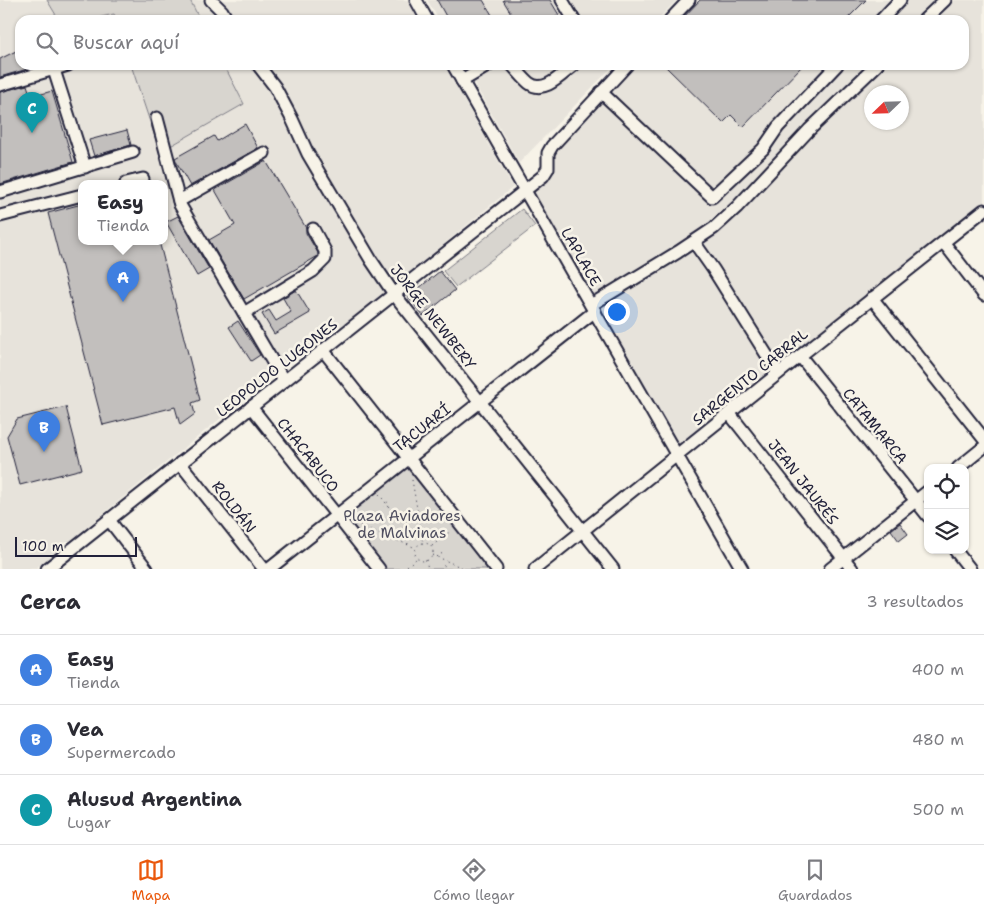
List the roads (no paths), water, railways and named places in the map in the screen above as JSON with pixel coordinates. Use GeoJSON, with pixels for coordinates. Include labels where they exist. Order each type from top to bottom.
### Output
{"type":"FeatureCollection","features":[{"type":"Feature","properties":{"kind":"street"},"geometry":{"type":"LineString","coordinates":[[211,0],[224,15]]}},
{"type":"Feature","properties":{"kind":"street"},"geometry":{"type":"LineString","coordinates":[[416,0],[424,15]]}},
{"type":"Feature","properties":{"kind":"street"},"geometry":{"type":"LineString","coordinates":[[562,0],[568,15]]}},
{"type":"Feature","properties":{"kind":"street"},"geometry":{"type":"LineString","coordinates":[[674,15],[688,0]]}},
{"type":"Feature","properties":{"kind":"street"},"geometry":{"type":"LineString","coordinates":[[886,15],[900,0]]}},
{"type":"Feature","properties":{"kind":"street"},"geometry":{"type":"LineString","coordinates":[[929,15],[945,0]]}},
{"type":"Feature","properties":{"kind":"street"},"geometry":{"type":"LineString","coordinates":[[0,85],[54,70],[85,166]]}},
{"type":"Feature","properties":{"kind":"street","name":"JORGE NEWBERY"},"geometry":{"type":"LineString","coordinates":[[262,70],[275,87],[308,154],[371,260],[394,294],[613,569]]}},
{"type":"Feature","properties":{"kind":"street","name":"LAPLACE"},"geometry":{"type":"LineString","coordinates":[[456,70],[742,569]]}},
{"type":"Feature","properties":{"kind":"street"},"geometry":{"type":"LineString","coordinates":[[462,81],[480,70]]}},
{"type":"Feature","properties":{"kind":"street"},"geometry":{"type":"LineString","coordinates":[[517,70],[530,84],[538,87],[547,86],[568,70]]}},
{"type":"Feature","properties":{"kind":"street","name":"LEOPOLDO LUGONES"},"geometry":{"type":"LineString","coordinates":[[46,569],[543,176],[548,168],[548,153],[552,146],[622,70]]}},
{"type":"Feature","properties":{"kind":"street"},"geometry":{"type":"LineString","coordinates":[[601,92],[712,197],[763,148],[778,127],[832,70]]}},
{"type":"Feature","properties":{"kind":"street","name":"TACUARÍ"},"geometry":{"type":"LineString","coordinates":[[268,569],[480,402],[593,308],[714,228],[737,207],[809,130],[872,70]]}},
{"type":"Feature","properties":{"kind":"street"},"geometry":{"type":"LineString","coordinates":[[157,118],[180,204],[284,381]]}},
{"type":"Feature","properties":{"kind":"street"},"geometry":{"type":"LineString","coordinates":[[0,192],[133,152]]}},
{"type":"Feature","properties":{"kind":"street"},"geometry":{"type":"LineString","coordinates":[[179,201],[264,153]]}},
{"type":"Feature","properties":{"kind":"street"},"geometry":{"type":"LineString","coordinates":[[139,180],[143,179]]}},
{"type":"Feature","properties":{"kind":"street"},"geometry":{"type":"LineString","coordinates":[[0,216],[78,196]]}},
{"type":"Feature","properties":{"kind":"street","name":"SARGENTO CABRAL"},"geometry":{"type":"LineString","coordinates":[[535,569],[984,210]]}},
{"type":"Feature","properties":{"kind":"street"},"geometry":{"type":"LineString","coordinates":[[244,313],[313,272],[325,259],[326,251],[313,228]]}},
{"type":"Feature","properties":{"kind":"street"},"geometry":{"type":"LineString","coordinates":[[694,242],[778,373]]}},
{"type":"Feature","properties":{"kind":"street"},"geometry":{"type":"LineString","coordinates":[[944,243],[984,295]]}},
{"type":"Feature","properties":{"kind":"street"},"geometry":{"type":"LineString","coordinates":[[872,298],[984,439]]}},
{"type":"Feature","properties":{"kind":"street"},"geometry":{"type":"LineString","coordinates":[[323,350],[496,569]]}},
{"type":"Feature","properties":{"kind":"street","name":"CATAMARCA"},"geometry":{"type":"LineString","coordinates":[[800,356],[924,511]]}},
{"type":"Feature","properties":{"kind":"street","name":"CHACABUCO"},"geometry":{"type":"LineString","coordinates":[[251,407],[379,569]]}},
{"type":"Feature","properties":{"kind":"street","name":"JEAN JAURÉS"},"geometry":{"type":"LineString","coordinates":[[729,413],[852,569]]}},
{"type":"Feature","properties":{"kind":"street"},"geometry":{"type":"LineString","coordinates":[[963,464],[984,447]]}},
{"type":"Feature","properties":{"kind":"street","name":"ROLDÁN"},"geometry":{"type":"LineString","coordinates":[[180,464],[264,569]]}},
{"type":"Feature","properties":{"kind":"street"},"geometry":{"type":"LineString","coordinates":[[830,569],[924,494]]}},
{"type":"Feature","properties":{"kind":"street"},"geometry":{"type":"LineString","coordinates":[[109,520],[147,569]]}},
{"type":"Feature","properties":{"kind":"street"},"geometry":{"type":"LineString","coordinates":[[958,554],[970,569]]}},
{"type":"Feature","properties":{"kind":"place","name":"Alusud Argentina"},"geometry":{"type":"Point","coordinates":[32,133]}},
{"type":"Feature","properties":{"kind":"place","name":"Easy"},"geometry":{"type":"Point","coordinates":[123,302]}},
{"type":"Feature","properties":{"kind":"place","name":"Vea"},"geometry":{"type":"Point","coordinates":[44,452]}},
{"type":"Feature","properties":{"kind":"park label","name":"Plaza Aviadores de Malvinas"},"geometry":{"type":"Point","coordinates":[402,524]}}]}
